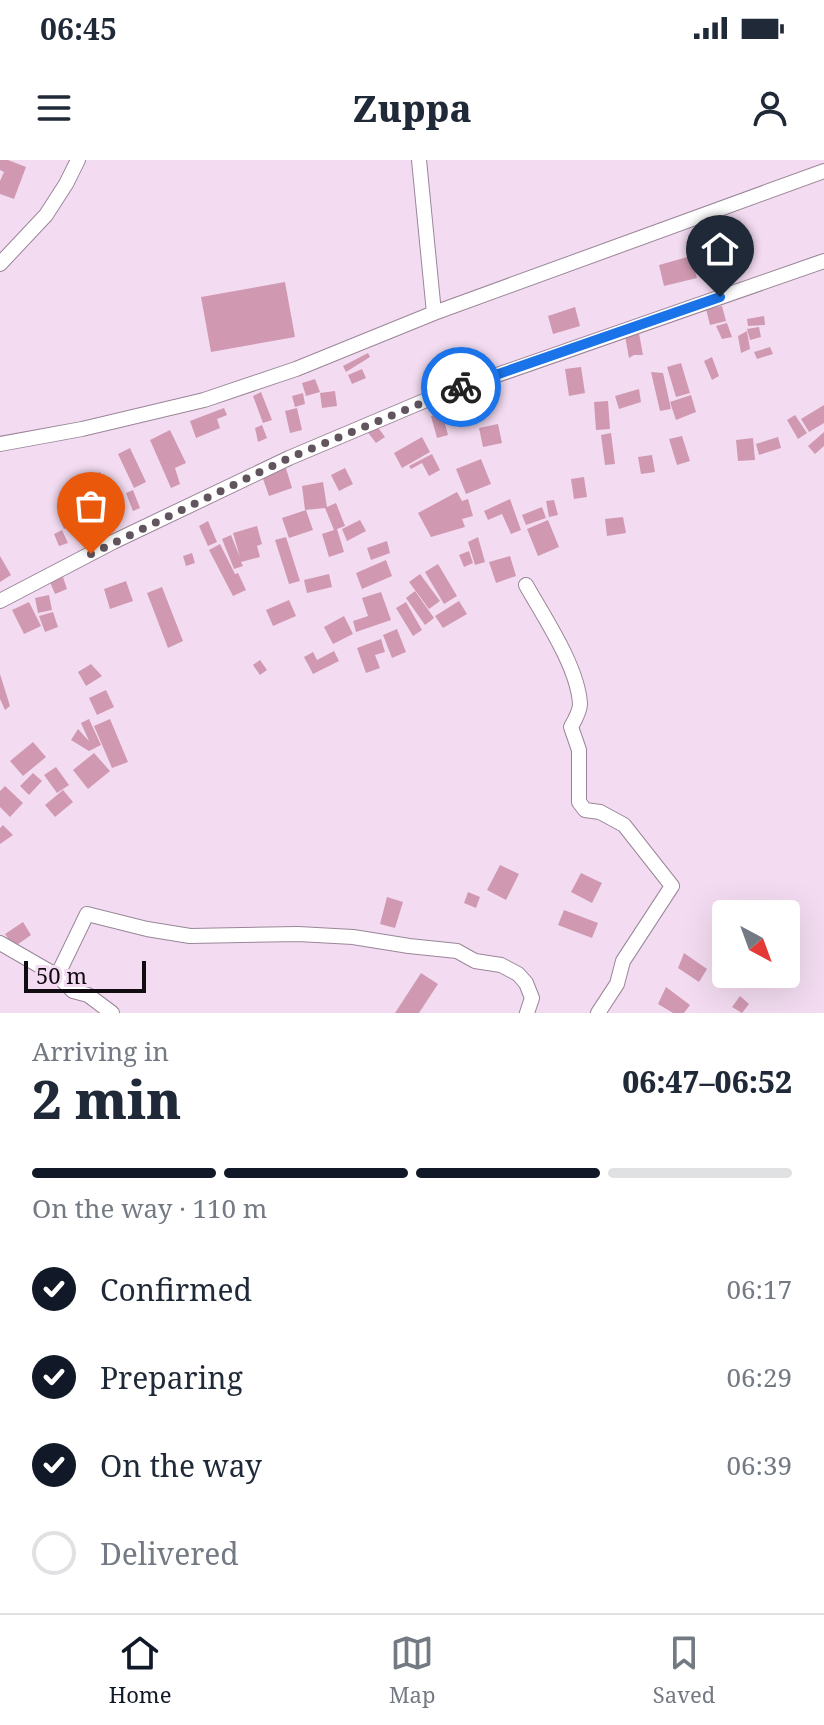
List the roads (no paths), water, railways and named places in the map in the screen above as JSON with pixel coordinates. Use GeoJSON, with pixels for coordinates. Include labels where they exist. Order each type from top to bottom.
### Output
{"type":"FeatureCollection","features":[{"type":"Feature","properties":{"kind":"street"},"geometry":{"type":"LineString","coordinates":[[0,264],[46,215],[78,160]]}},
{"type":"Feature","properties":{"kind":"street"},"geometry":{"type":"LineString","coordinates":[[419,160],[434,313]]}},
{"type":"Feature","properties":{"kind":"street"},"geometry":{"type":"LineString","coordinates":[[0,444],[82,429],[204,400],[296,369],[434,313],[824,171]]}},
{"type":"Feature","properties":{"kind":"street"},"geometry":{"type":"LineString","coordinates":[[0,601],[113,542],[289,458],[431,398],[824,261]]}},
{"type":"Feature","properties":{"kind":"street"},"geometry":{"type":"LineString","coordinates":[[526,585],[561,647],[574,680],[580,707],[571,727],[579,750],[579,802],[585,810],[600,812],[624,825],[672,886],[623,961],[617,984],[598,1013]]}},
{"type":"Feature","properties":{"kind":"street"},"geometry":{"type":"LineString","coordinates":[[57,976],[87,914],[190,936],[298,934],[353,937],[457,951],[475,961],[501,965],[518,974],[532,998],[527,1013]]}},
{"type":"Feature","properties":{"kind":"street"},"geometry":{"type":"LineString","coordinates":[[0,943],[57,976],[73,991],[88,995],[112,1013]]}}]}
